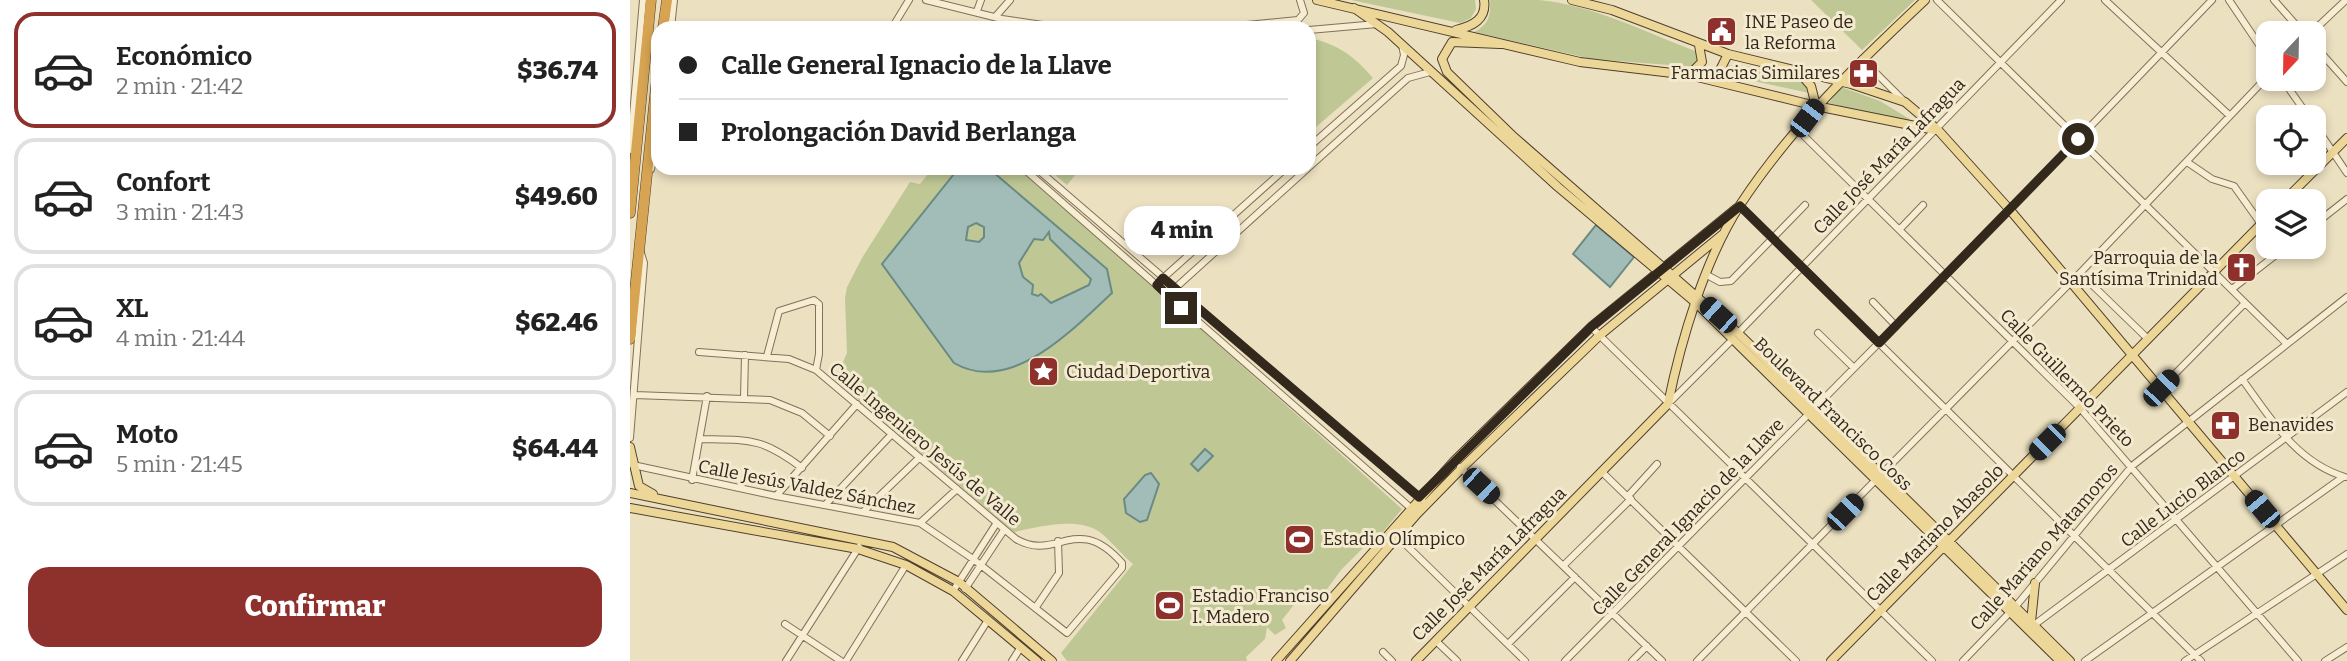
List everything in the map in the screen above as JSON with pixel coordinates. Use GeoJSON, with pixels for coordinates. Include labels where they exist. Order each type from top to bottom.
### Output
{"type":"FeatureCollection","features":[{"type":"Feature","properties":{"kind":"highway"},"geometry":{"type":"LineString","coordinates":[[630,213],[653,0]]}},
{"type":"Feature","properties":{"kind":"highway"},"geometry":{"type":"LineString","coordinates":[[664,21],[667,0]]}},
{"type":"Feature","properties":{"kind":"highway"},"geometry":{"type":"LineString","coordinates":[[630,339],[651,127]]}},
{"type":"Feature","properties":{"kind":"main road"},"geometry":{"type":"LineString","coordinates":[[1317,0],[1500,44],[1601,65],[1689,75],[1731,83],[1816,106],[1938,130]]}},
{"type":"Feature","properties":{"kind":"main road"},"geometry":{"type":"LineString","coordinates":[[1453,31],[1479,21],[1485,9],[1484,0]]}},
{"type":"Feature","properties":{"kind":"main road"},"geometry":{"type":"LineString","coordinates":[[1572,0],[1612,10],[1728,54],[1839,81],[1905,102],[1938,130],[2010,210],[2347,610]]}},
{"type":"Feature","properties":{"kind":"main road"},"geometry":{"type":"LineString","coordinates":[[1668,404],[1680,351],[1697,300],[1740,206],[1816,106],[1925,0]]}},
{"type":"Feature","properties":{"kind":"main road","name":"Boulevard Francisco Coss"},"geometry":{"type":"LineString","coordinates":[[1354,8],[1402,45],[1736,336],[2013,609],[2060,661]]}},
{"type":"Feature","properties":{"kind":"main road","name":"Boulevard Francisco Coss"},"geometry":{"type":"LineString","coordinates":[[1500,44],[1452,42],[1442,59],[1447,72],[1514,137],[1661,270]]}},
{"type":"Feature","properties":{"kind":"main road"},"geometry":{"type":"LineString","coordinates":[[1689,75],[1702,62],[1699,45]]}},
{"type":"Feature","properties":{"kind":"main road"},"geometry":{"type":"LineString","coordinates":[[1728,54],[1720,70],[1731,83]]}},
{"type":"Feature","properties":{"kind":"main road"},"geometry":{"type":"LineString","coordinates":[[1796,70],[1811,86],[1816,106]]}},
{"type":"Feature","properties":{"kind":"main road"},"geometry":{"type":"LineString","coordinates":[[2296,189],[2347,138]]}},
{"type":"Feature","properties":{"kind":"main road"},"geometry":{"type":"LineString","coordinates":[[1290,661],[1398,537],[1419,497],[1454,461],[1591,327],[1740,206]]}},
{"type":"Feature","properties":{"kind":"main road","name":"Calle Mariano Abasolo"},"geometry":{"type":"LineString","coordinates":[[1831,661],[2256,230]]}},
{"type":"Feature","properties":{"kind":"main road"},"geometry":{"type":"LineString","coordinates":[[1276,661],[1414,511],[1426,504],[1599,336],[1727,231]]}},
{"type":"Feature","properties":{"kind":"main road","name":"Calle José María Lafragua"},"geometry":{"type":"LineString","coordinates":[[1416,661],[1668,404]]}},
{"type":"Feature","properties":{"kind":"main road"},"geometry":{"type":"LineString","coordinates":[[630,447],[639,486],[676,503]]}},
{"type":"Feature","properties":{"kind":"main road"},"geometry":{"type":"LineString","coordinates":[[630,493],[863,540],[913,555],[963,585],[1052,661]]}},
{"type":"Feature","properties":{"kind":"main road"},"geometry":{"type":"LineString","coordinates":[[630,508],[859,549],[906,565],[957,594],[1037,661]]}},
{"type":"Feature","properties":{"kind":"main road"},"geometry":{"type":"LineString","coordinates":[[630,519],[644,511]]}},
{"type":"Feature","properties":{"kind":"main road"},"geometry":{"type":"LineString","coordinates":[[2033,623],[2035,583]]}},
{"type":"Feature","properties":{"kind":"main road","name":"Boulevard Francisco Coss"},"geometry":{"type":"LineString","coordinates":[[2013,609],[2033,623],[2070,661]]}},
{"type":"Feature","properties":{"kind":"street"},"geometry":{"type":"LineString","coordinates":[[630,150],[643,0]]}},
{"type":"Feature","properties":{"kind":"street"},"geometry":{"type":"LineString","coordinates":[[672,21],[674,0]]}},
{"type":"Feature","properties":{"kind":"street"},"geometry":{"type":"LineString","coordinates":[[896,21],[909,0]]}},
{"type":"Feature","properties":{"kind":"street"},"geometry":{"type":"LineString","coordinates":[[926,0],[977,11],[1000,21]]}},
{"type":"Feature","properties":{"kind":"street"},"geometry":{"type":"LineString","coordinates":[[977,11],[981,0]]}},
{"type":"Feature","properties":{"kind":"street"},"geometry":{"type":"LineString","coordinates":[[1005,21],[1010,0]]}},
{"type":"Feature","properties":{"kind":"street"},"geometry":{"type":"LineString","coordinates":[[1289,21],[1298,20],[1304,13],[1300,0]]}},
{"type":"Feature","properties":{"kind":"street"},"geometry":{"type":"LineString","coordinates":[[1937,0],[2287,344]]}},
{"type":"Feature","properties":{"kind":"street","name":"Calle José María Lafragua"},"geometry":{"type":"LineString","coordinates":[[1668,404],[1870,200],[2061,0]]}},
{"type":"Feature","properties":{"kind":"street"},"geometry":{"type":"LineString","coordinates":[[2105,0],[2229,116]]}},
{"type":"Feature","properties":{"kind":"street","name":"Calle General Ignacio de la Llave"},"geometry":{"type":"LineString","coordinates":[[1565,661],[2010,210],[2212,0]]}},
{"type":"Feature","properties":{"kind":"street"},"geometry":{"type":"LineString","coordinates":[[2229,0],[2256,40]]}},
{"type":"Feature","properties":{"kind":"street"},"geometry":{"type":"LineString","coordinates":[[2274,0],[2292,21]]}},
{"type":"Feature","properties":{"kind":"street"},"geometry":{"type":"LineString","coordinates":[[2324,21],[2346,0]]}},
{"type":"Feature","properties":{"kind":"street"},"geometry":{"type":"LineString","coordinates":[[1316,29],[1377,24]]}},
{"type":"Feature","properties":{"kind":"street"},"geometry":{"type":"LineString","coordinates":[[1316,141],[1401,66],[1404,55],[1402,45]]}},
{"type":"Feature","properties":{"kind":"street"},"geometry":{"type":"LineString","coordinates":[[2326,58],[2347,82]]}},
{"type":"Feature","properties":{"kind":"street"},"geometry":{"type":"LineString","coordinates":[[1863,59],[1905,102]]}},
{"type":"Feature","properties":{"kind":"street"},"geometry":{"type":"LineString","coordinates":[[1316,160],[1408,78],[1430,72]]}},
{"type":"Feature","properties":{"kind":"street"},"geometry":{"type":"LineString","coordinates":[[1697,661],[2080,273],[2256,88]]}},
{"type":"Feature","properties":{"kind":"street"},"geometry":{"type":"LineString","coordinates":[[1363,100],[1372,109]]}},
{"type":"Feature","properties":{"kind":"street","name":"Calle Guillermo Prieto"},"geometry":{"type":"LineString","coordinates":[[1798,130],[2080,408],[2298,661]]}},
{"type":"Feature","properties":{"kind":"street"},"geometry":{"type":"LineString","coordinates":[[2326,142],[2347,173]]}},
{"type":"Feature","properties":{"kind":"street"},"geometry":{"type":"LineString","coordinates":[[2186,162],[2212,179],[2234,186],[2256,211]]}},
{"type":"Feature","properties":{"kind":"street"},"geometry":{"type":"LineString","coordinates":[[644,191],[651,164]]}},
{"type":"Feature","properties":{"kind":"street"},"geometry":{"type":"LineString","coordinates":[[1031,175],[1414,511]]}},
{"type":"Feature","properties":{"kind":"street"},"geometry":{"type":"LineString","coordinates":[[1044,175],[1426,504]]}},
{"type":"Feature","properties":{"kind":"street"},"geometry":{"type":"LineString","coordinates":[[1157,285],[1278,175]]}},
{"type":"Feature","properties":{"kind":"street"},"geometry":{"type":"LineString","coordinates":[[1168,295],[1299,175]]}},
{"type":"Feature","properties":{"kind":"street"},"geometry":{"type":"LineString","coordinates":[[2326,216],[2347,199]]}},
{"type":"Feature","properties":{"kind":"street"},"geometry":{"type":"LineString","coordinates":[[1707,275],[1720,282],[1731,281],[1805,205]]}},
{"type":"Feature","properties":{"kind":"street"},"geometry":{"type":"LineString","coordinates":[[1900,229],[1923,205]]}},
{"type":"Feature","properties":{"kind":"street"},"geometry":{"type":"LineString","coordinates":[[1740,206],[2202,661]]}},
{"type":"Feature","properties":{"kind":"street"},"geometry":{"type":"LineString","coordinates":[[1231,217],[1241,229]]}},
{"type":"Feature","properties":{"kind":"street"},"geometry":{"type":"LineString","coordinates":[[630,438],[644,263],[639,250]]}},
{"type":"Feature","properties":{"kind":"street"},"geometry":{"type":"LineString","coordinates":[[2232,289],[2271,259]]}},
{"type":"Feature","properties":{"kind":"street"},"geometry":{"type":"LineString","coordinates":[[2080,273],[2148,339]]}},
{"type":"Feature","properties":{"kind":"street","name":"Calle Mariano Matamoros"},"geometry":{"type":"LineString","coordinates":[[1963,661],[2013,609],[2132,466],[2347,297]]}},
{"type":"Feature","properties":{"kind":"street"},"geometry":{"type":"LineString","coordinates":[[767,356],[779,311],[814,300],[819,304],[820,336],[816,370]]}},
{"type":"Feature","properties":{"kind":"street"},"geometry":{"type":"LineString","coordinates":[[1873,302],[1896,326]]}},
{"type":"Feature","properties":{"kind":"street"},"geometry":{"type":"LineString","coordinates":[[2161,388],[2245,303]]}},
{"type":"Feature","properties":{"kind":"street"},"geometry":{"type":"LineString","coordinates":[[1591,327],[1933,661]]}},
{"type":"Feature","properties":{"kind":"street"},"geometry":{"type":"LineString","coordinates":[[1818,333],[1854,368]]}},
{"type":"Feature","properties":{"kind":"street","name":"Calle Ingeniero Jesús de Valle"},"geometry":{"type":"LineString","coordinates":[[699,352],[767,356],[796,361],[816,370],[1004,530],[1032,546],[1058,541],[1097,541],[1106,545],[1123,565],[1068,633]]}},
{"type":"Feature","properties":{"kind":"street"},"geometry":{"type":"LineString","coordinates":[[744,398],[745,355]]}},
{"type":"Feature","properties":{"kind":"street"},"geometry":{"type":"LineString","coordinates":[[1248,368],[1256,358]]}},
{"type":"Feature","properties":{"kind":"street"},"geometry":{"type":"LineString","coordinates":[[2242,379],[2286,438],[2317,466],[2345,477]]}},
{"type":"Feature","properties":{"kind":"street","name":"Calle Lucio Blanco"},"geometry":{"type":"LineString","coordinates":[[2033,623],[2109,570],[2347,392]]}},
{"type":"Feature","properties":{"kind":"street"},"geometry":{"type":"LineString","coordinates":[[635,395],[770,400],[792,407],[830,436]]}},
{"type":"Feature","properties":{"kind":"street"},"geometry":{"type":"LineString","coordinates":[[692,480],[707,396]]}},
{"type":"Feature","properties":{"kind":"street"},"geometry":{"type":"LineString","coordinates":[[776,496],[857,404]]}},
{"type":"Feature","properties":{"kind":"street"},"geometry":{"type":"LineString","coordinates":[[1328,437],[1337,427]]}},
{"type":"Feature","properties":{"kind":"street"},"geometry":{"type":"LineString","coordinates":[[826,504],[892,434]]}},
{"type":"Feature","properties":{"kind":"street"},"geometry":{"type":"LineString","coordinates":[[700,439],[760,442],[776,449],[802,468]]}},
{"type":"Feature","properties":{"kind":"street"},"geometry":{"type":"LineString","coordinates":[[863,512],[919,458]]}},
{"type":"Feature","properties":{"kind":"street"},"geometry":{"type":"LineString","coordinates":[[1454,461],[1662,661]]}},
{"type":"Feature","properties":{"kind":"street"},"geometry":{"type":"LineString","coordinates":[[1563,566],[1629,498],[1657,464]]}},
{"type":"Feature","properties":{"kind":"street","name":"Calle Jesús Valdez Sánchez"},"geometry":{"type":"LineString","coordinates":[[633,465],[692,480],[920,523],[974,559],[1068,633]]}},
{"type":"Feature","properties":{"kind":"street"},"geometry":{"type":"LineString","coordinates":[[1602,472],[1796,661]]}},
{"type":"Feature","properties":{"kind":"street"},"geometry":{"type":"LineString","coordinates":[[2085,661],[2345,477]]}},
{"type":"Feature","properties":{"kind":"street"},"geometry":{"type":"LineString","coordinates":[[920,523],[957,489]]}},
{"type":"Feature","properties":{"kind":"street"},"geometry":{"type":"LineString","coordinates":[[963,585],[974,559],[996,524]]}},
{"type":"Feature","properties":{"kind":"street"},"geometry":{"type":"LineString","coordinates":[[957,594],[1004,530]]}},
{"type":"Feature","properties":{"kind":"street"},"geometry":{"type":"LineString","coordinates":[[1398,537],[1525,661]]}},
{"type":"Feature","properties":{"kind":"street"},"geometry":{"type":"LineString","coordinates":[[786,661],[863,540]]}},
{"type":"Feature","properties":{"kind":"street"},"geometry":{"type":"LineString","coordinates":[[1036,607],[1059,573],[1058,541]]}},
{"type":"Feature","properties":{"kind":"street"},"geometry":{"type":"LineString","coordinates":[[2185,661],[2347,554]]}},
{"type":"Feature","properties":{"kind":"street"},"geometry":{"type":"LineString","coordinates":[[785,624],[844,661],[906,565]]}},
{"type":"Feature","properties":{"kind":"street"},"geometry":{"type":"LineString","coordinates":[[1508,644],[1575,577]]}},
{"type":"Feature","properties":{"kind":"street"},"geometry":{"type":"LineString","coordinates":[[962,661],[988,620]]}},
{"type":"Feature","properties":{"kind":"street"},"geometry":{"type":"LineString","coordinates":[[1436,640],[1457,661]]}},
{"type":"Feature","properties":{"kind":"street"},"geometry":{"type":"LineString","coordinates":[[1632,661],[1647,646]]}},
{"type":"Feature","properties":{"kind":"street"},"geometry":{"type":"LineString","coordinates":[[1012,661],[1021,647]]}},
{"type":"Feature","properties":{"kind":"street"},"geometry":{"type":"LineString","coordinates":[[2325,661],[2347,647]]}},
{"type":"Feature","properties":{"kind":"street"},"geometry":{"type":"LineString","coordinates":[[1383,652],[1392,661]]}},
{"type":"Feature","properties":{"kind":"green space"},"geometry":{"type":"Polygon","coordinates":[[[1351,0],[1475,0],[1476,9],[1471,18],[1460,23],[1351,0]]]}},
{"type":"Feature","properties":{"kind":"green space"},"geometry":{"type":"Polygon","coordinates":[[[1490,0],[1539,0],[1579,7],[1695,51],[1699,59],[1694,67],[1592,59],[1474,32],[1488,19],[1490,0]]]}},
{"type":"Feature","properties":{"kind":"green space"},"geometry":{"type":"Polygon","coordinates":[[[1811,0],[1915,0],[1862,50],[1811,0]]]}},
{"type":"Feature","properties":{"kind":"green space"},"geometry":{"type":"Polygon","coordinates":[[[1316,40],[1345,52],[1373,78],[1316,127],[1316,40]]]}},
{"type":"Feature","properties":{"kind":"green space"},"geometry":{"type":"Polygon","coordinates":[[[1725,65],[1786,73],[1805,84],[1809,93],[1722,74],[1725,65]]]}},
{"type":"Feature","properties":{"kind":"green space"},"geometry":{"type":"Polygon","coordinates":[[[1841,87],[1880,101],[1921,126],[1829,103],[1841,87]]]}},
{"type":"Feature","properties":{"kind":"green space","name":"Ciudad Deportiva"},"geometry":{"type":"Polygon","coordinates":[[[927,175],[1029,175],[1402,509],[1373,544],[1369,542],[1341,570],[1316,604],[1296,602],[1282,620],[1286,628],[1275,635],[1267,627],[1265,639],[1246,657],[1247,661],[1067,661],[1061,653],[1133,564],[1101,533],[1081,525],[1058,524],[1014,532],[835,380],[847,353],[847,287],[910,182],[920,184],[927,175]]]}},
{"type":"Feature","properties":{"kind":"green space"},"geometry":{"type":"Polygon","coordinates":[[[1057,175],[1075,175],[1067,185],[1057,175]]]}},
{"type":"Feature","properties":{"kind":"water"},"geometry":{"type":"Polygon","coordinates":[[[953,175],[997,175],[1107,269],[1112,293],[1079,324],[1040,354],[1019,365],[997,371],[976,371],[954,363],[882,264],[953,175]],[[976,223],[968,227],[966,240],[979,242],[984,237],[984,227],[976,223]],[[1049,232],[1043,240],[1034,239],[1019,263],[1023,277],[1033,285],[1032,294],[1041,294],[1051,303],[1089,285],[1091,279],[1050,239],[1049,232]]]}},
{"type":"Feature","properties":{"kind":"water"},"geometry":{"type":"Polygon","coordinates":[[[1596,225],[1634,257],[1610,287],[1573,254],[1596,225]]]}},
{"type":"Feature","properties":{"kind":"water"},"geometry":{"type":"Polygon","coordinates":[[[1205,449],[1213,456],[1198,471],[1191,464],[1205,449]]]}},
{"type":"Feature","properties":{"kind":"water"},"geometry":{"type":"Polygon","coordinates":[[[1151,473],[1159,484],[1147,520],[1140,522],[1126,513],[1124,499],[1145,475],[1151,473]]]}},
{"type":"Feature","properties":{"kind":"place","name":"INE Paseo de la Reforma"},"geometry":{"type":"Point","coordinates":[1722,32]}},
{"type":"Feature","properties":{"kind":"place","name":"Farmacias Similares"},"geometry":{"type":"Point","coordinates":[1863,73]}},
{"type":"Feature","properties":{"kind":"place","name":"Parroquia de la Santísima Trinidad"},"geometry":{"type":"Point","coordinates":[2241,268]}},
{"type":"Feature","properties":{"kind":"place","name":"Ciudad Deportiva"},"geometry":{"type":"Point","coordinates":[1043,372]}},
{"type":"Feature","properties":{"kind":"place","name":"Benavides"},"geometry":{"type":"Point","coordinates":[2225,425]}},
{"type":"Feature","properties":{"kind":"place","name":"Estadio Olímpico"},"geometry":{"type":"Point","coordinates":[1300,539]}},
{"type":"Feature","properties":{"kind":"place","name":"Estadio Franciso I. Madero"},"geometry":{"type":"Point","coordinates":[1169,606]}},
{"type":"Feature","properties":{"kind":"route"},"geometry":{"type":"LineString","coordinates":[[1181,308],[1157,285],[1163,278],[1419,497],[1591,327],[1740,206],[1879,343],[2078,139]]}}]}
